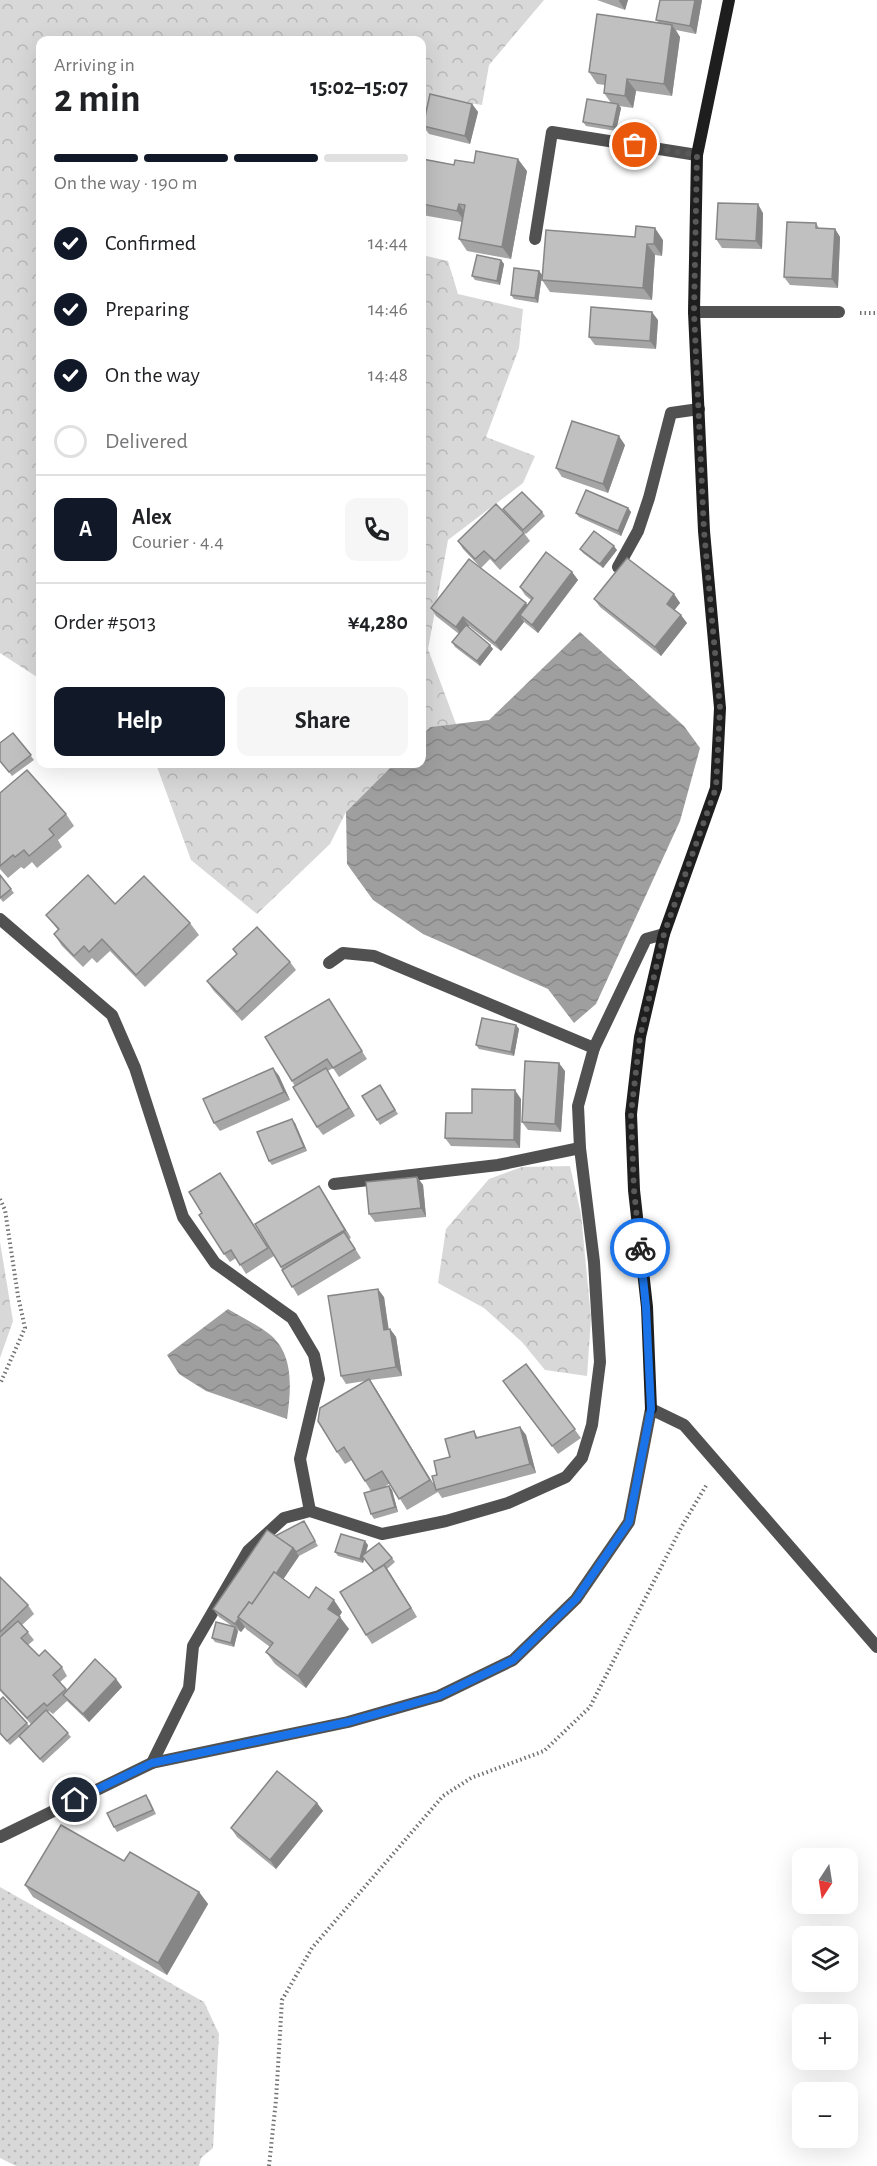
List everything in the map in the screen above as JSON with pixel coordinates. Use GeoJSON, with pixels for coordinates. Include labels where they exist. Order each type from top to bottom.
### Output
{"type":"FeatureCollection","features":[{"type":"Feature","properties":{"kind":"street"},"geometry":{"type":"LineString","coordinates":[[0,1837],[152,1763],[359,1719],[439,1696],[513,1660],[576,1599],[629,1522],[651,1409],[646,1307],[634,1190],[631,1114],[640,1037],[664,934],[716,788],[720,708],[704,531],[694,312],[697,155],[729,0]]}},
{"type":"Feature","properties":{"kind":"street"},"geometry":{"type":"LineString","coordinates":[[535,239],[552,132],[697,155]]}},
{"type":"Feature","properties":{"kind":"street"},"geometry":{"type":"LineString","coordinates":[[694,312],[839,312]]}},
{"type":"Feature","properties":{"kind":"street"},"geometry":{"type":"LineString","coordinates":[[618,567],[638,531],[671,413],[699,409]]}},
{"type":"Feature","properties":{"kind":"street"},"geometry":{"type":"LineString","coordinates":[[0,919],[112,1015],[135,1068],[183,1217],[215,1263],[292,1318],[314,1355],[319,1379],[300,1459],[310,1511]]}},
{"type":"Feature","properties":{"kind":"street"},"geometry":{"type":"LineString","coordinates":[[152,1763],[189,1688],[193,1646],[248,1551],[284,1518],[310,1511],[382,1534],[446,1521],[508,1503],[566,1478],[582,1458],[592,1425],[600,1362],[594,1262],[579,1148],[578,1106],[594,1048],[646,939],[664,934]]}},
{"type":"Feature","properties":{"kind":"street"},"geometry":{"type":"LineString","coordinates":[[329,963],[343,953],[374,956],[594,1048]]}},
{"type":"Feature","properties":{"kind":"street"},"geometry":{"type":"LineString","coordinates":[[334,1184],[498,1165],[579,1148]]}},
{"type":"Feature","properties":{"kind":"street"},"geometry":{"type":"LineString","coordinates":[[651,1409],[684,1425],[877,1647]]}},
{"type":"Feature","properties":{"kind":"path"},"geometry":{"type":"LineString","coordinates":[[0,1199],[5,1210],[25,1328],[0,1384]]}},
{"type":"Feature","properties":{"kind":"path"},"geometry":{"type":"LineString","coordinates":[[269,2166],[276,2100],[282,2000],[312,1948],[443,1796],[471,1778],[544,1751],[590,1707],[682,1526],[719,1465]]}},
{"type":"Feature","properties":{"kind":"green space"},"geometry":{"type":"Polygon","coordinates":[[[0,0],[544,0],[489,65],[482,105],[436,98],[426,109],[426,36],[36,36],[36,676],[0,653],[0,0]]]}},
{"type":"Feature","properties":{"kind":"green space"},"geometry":{"type":"Polygon","coordinates":[[[426,256],[448,261],[458,294],[523,309],[519,348],[486,437],[535,456],[523,483],[448,540],[428,649],[456,724],[430,727],[426,731],[426,256]]]}},
{"type":"Feature","properties":{"kind":"green space"},"geometry":{"type":"Polygon","coordinates":[[[157,768],[390,768],[346,812],[330,844],[257,914],[191,860],[157,768]]]}},
{"type":"Feature","properties":{"kind":"green space"},"geometry":{"type":"Polygon","coordinates":[[[570,1166],[581,1214],[591,1318],[587,1376],[545,1370],[522,1342],[484,1308],[438,1283],[446,1229],[489,1179],[522,1167],[570,1166]]]}},
{"type":"Feature","properties":{"kind":"green space"},"geometry":{"type":"Polygon","coordinates":[[[0,1242],[13,1321],[0,1358],[0,1242]]]}},
{"type":"Feature","properties":{"kind":"green space"},"geometry":{"type":"Polygon","coordinates":[[[0,1887],[204,2002],[219,2034],[213,2148],[201,2158],[199,2166],[16,2166],[0,2158],[0,1887]]]}},
{"type":"Feature","properties":{"kind":"water"},"geometry":{"type":"Polygon","coordinates":[[[580,632],[684,726],[700,748],[680,821],[596,1004],[574,1023],[548,989],[423,934],[373,900],[347,864],[346,812],[390,768],[426,768],[426,731],[430,727],[489,720],[580,632]]]}},
{"type":"Feature","properties":{"kind":"water"},"geometry":{"type":"Polygon","coordinates":[[[228,1309],[268,1333],[283,1351],[287,1361],[290,1384],[287,1419],[206,1391],[179,1374],[167,1355],[228,1309]]]}},
{"type":"Feature","properties":{"kind":"building"},"geometry":{"type":"Polygon","coordinates":[[[660,0],[695,0],[690,26],[656,20],[660,0]]]}},
{"type":"Feature","properties":{"kind":"building"},"geometry":{"type":"Polygon","coordinates":[[[597,14],[672,25],[664,84],[627,79],[625,96],[604,93],[606,75],[589,72],[597,14]]]}},
{"type":"Feature","properties":{"kind":"building"},"geometry":{"type":"Polygon","coordinates":[[[430,94],[472,104],[465,136],[426,127],[430,94]]]}},
{"type":"Feature","properties":{"kind":"building"},"geometry":{"type":"Polygon","coordinates":[[[587,99],[618,104],[613,127],[583,122],[587,99]]]}},
{"type":"Feature","properties":{"kind":"building"},"geometry":{"type":"Polygon","coordinates":[[[476,151],[518,159],[502,247],[459,239],[465,205],[459,204],[457,211],[426,205],[426,160],[454,165],[455,160],[474,163],[476,151]]]}},
{"type":"Feature","properties":{"kind":"building"},"geometry":{"type":"Polygon","coordinates":[[[718,203],[758,204],[756,241],[716,239],[718,203]]]}},
{"type":"Feature","properties":{"kind":"building"},"geometry":{"type":"Polygon","coordinates":[[[787,222],[816,223],[816,228],[835,229],[832,279],[784,277],[787,222]]]}},
{"type":"Feature","properties":{"kind":"building"},"geometry":{"type":"Polygon","coordinates":[[[636,226],[655,228],[654,244],[647,244],[643,288],[542,280],[546,230],[635,237],[636,226]]]}},
{"type":"Feature","properties":{"kind":"building"},"geometry":{"type":"Polygon","coordinates":[[[477,255],[501,260],[497,281],[472,276],[477,255]]]}},
{"type":"Feature","properties":{"kind":"building"},"geometry":{"type":"Polygon","coordinates":[[[514,268],[539,271],[535,298],[511,295],[514,268]]]}},
{"type":"Feature","properties":{"kind":"building"},"geometry":{"type":"Polygon","coordinates":[[[591,307],[652,312],[650,341],[589,337],[591,307]]]}},
{"type":"Feature","properties":{"kind":"building"},"geometry":{"type":"Polygon","coordinates":[[[572,421],[619,436],[603,484],[556,468],[572,421]]]}},
{"type":"Feature","properties":{"kind":"building"},"geometry":{"type":"Polygon","coordinates":[[[586,490],[628,508],[618,531],[576,513],[586,490]]]}},
{"type":"Feature","properties":{"kind":"building"},"geometry":{"type":"Polygon","coordinates":[[[522,492],[542,512],[523,530],[503,509],[522,492]]]}},
{"type":"Feature","properties":{"kind":"building"},"geometry":{"type":"Polygon","coordinates":[[[496,504],[524,533],[495,561],[484,551],[475,559],[458,541],[496,504]]]}},
{"type":"Feature","properties":{"kind":"building"},"geometry":{"type":"Polygon","coordinates":[[[594,531],[614,546],[600,564],[580,549],[594,531]]]}},
{"type":"Feature","properties":{"kind":"building"},"geometry":{"type":"Polygon","coordinates":[[[546,552],[572,572],[532,625],[520,615],[533,598],[520,587],[546,552]]]}},
{"type":"Feature","properties":{"kind":"building"},"geometry":{"type":"Polygon","coordinates":[[[627,558],[674,594],[667,604],[681,615],[655,647],[594,599],[627,558]]]}},
{"type":"Feature","properties":{"kind":"building"},"geometry":{"type":"Polygon","coordinates":[[[469,559],[526,603],[495,643],[463,617],[456,627],[431,608],[469,559]]]}},
{"type":"Feature","properties":{"kind":"building"},"geometry":{"type":"Polygon","coordinates":[[[466,625],[490,645],[477,661],[452,642],[466,625]]]}},
{"type":"Feature","properties":{"kind":"building"},"geometry":{"type":"Polygon","coordinates":[[[13,733],[31,755],[9,772],[0,761],[0,743],[13,733]]]}},
{"type":"Feature","properties":{"kind":"building"},"geometry":{"type":"Polygon","coordinates":[[[27,770],[66,814],[49,829],[54,835],[29,856],[24,850],[15,857],[13,855],[0,866],[0,793],[27,770]]]}},
{"type":"Feature","properties":{"kind":"building"},"geometry":{"type":"Polygon","coordinates":[[[0,875],[11,889],[0,898],[0,875]]]}},
{"type":"Feature","properties":{"kind":"building"},"geometry":{"type":"Polygon","coordinates":[[[88,875],[115,904],[144,876],[190,923],[136,975],[102,939],[89,952],[84,946],[74,956],[54,934],[59,929],[46,915],[88,875]]]}},
{"type":"Feature","properties":{"kind":"building"},"geometry":{"type":"Polygon","coordinates":[[[257,927],[290,962],[237,1012],[207,981],[237,954],[233,949],[257,927]]]}},
{"type":"Feature","properties":{"kind":"building"},"geometry":{"type":"Polygon","coordinates":[[[329,999],[362,1051],[333,1068],[327,1059],[292,1081],[265,1037],[329,999]]]}},
{"type":"Feature","properties":{"kind":"building"},"geometry":{"type":"Polygon","coordinates":[[[482,1018],[516,1025],[511,1052],[476,1045],[482,1018]]]}},
{"type":"Feature","properties":{"kind":"building"},"geometry":{"type":"Polygon","coordinates":[[[525,1061],[559,1063],[555,1124],[522,1122],[525,1061]]]}},
{"type":"Feature","properties":{"kind":"building"},"geometry":{"type":"Polygon","coordinates":[[[273,1068],[284,1092],[214,1123],[203,1099],[273,1068]]]}},
{"type":"Feature","properties":{"kind":"building"},"geometry":{"type":"Polygon","coordinates":[[[326,1068],[349,1108],[317,1127],[293,1087],[326,1068]]]}},
{"type":"Feature","properties":{"kind":"building"},"geometry":{"type":"Polygon","coordinates":[[[380,1085],[395,1110],[377,1120],[362,1096],[380,1085]]]}},
{"type":"Feature","properties":{"kind":"building"},"geometry":{"type":"Polygon","coordinates":[[[472,1089],[515,1090],[514,1140],[445,1138],[446,1113],[472,1113],[472,1089]]]}},
{"type":"Feature","properties":{"kind":"building"},"geometry":{"type":"Polygon","coordinates":[[[292,1119],[304,1147],[269,1161],[257,1132],[292,1119]]]}},
{"type":"Feature","properties":{"kind":"building"},"geometry":{"type":"Polygon","coordinates":[[[220,1173],[268,1248],[240,1265],[231,1250],[224,1254],[199,1215],[202,1213],[189,1192],[220,1173]]]}},
{"type":"Feature","properties":{"kind":"building"},"geometry":{"type":"Polygon","coordinates":[[[417,1177],[421,1208],[369,1214],[366,1182],[417,1177]]]}},
{"type":"Feature","properties":{"kind":"building"},"geometry":{"type":"Polygon","coordinates":[[[319,1186],[345,1230],[281,1267],[255,1224],[319,1186]]]}},
{"type":"Feature","properties":{"kind":"building"},"geometry":{"type":"Polygon","coordinates":[[[344,1232],[355,1249],[292,1287],[282,1270],[344,1232]]]}},
{"type":"Feature","properties":{"kind":"building"},"geometry":{"type":"Polygon","coordinates":[[[378,1289],[384,1330],[390,1329],[396,1367],[341,1376],[328,1296],[378,1289]]]}},
{"type":"Feature","properties":{"kind":"building"},"geometry":{"type":"Polygon","coordinates":[[[526,1364],[575,1429],[552,1446],[503,1381],[526,1364]]]}},
{"type":"Feature","properties":{"kind":"building"},"geometry":{"type":"Polygon","coordinates":[[[369,1379],[430,1480],[399,1499],[382,1471],[365,1481],[344,1447],[337,1452],[318,1421],[320,1408],[369,1379]]]}},
{"type":"Feature","properties":{"kind":"building"},"geometry":{"type":"Polygon","coordinates":[[[520,1427],[530,1464],[436,1490],[432,1476],[437,1475],[434,1461],[450,1457],[445,1439],[474,1431],[476,1438],[520,1427]]]}},
{"type":"Feature","properties":{"kind":"building"},"geometry":{"type":"Polygon","coordinates":[[[389,1486],[395,1507],[371,1514],[364,1493],[389,1486]]]}},
{"type":"Feature","properties":{"kind":"building"},"geometry":{"type":"Polygon","coordinates":[[[304,1521],[315,1541],[296,1552],[275,1536],[304,1521]]]}},
{"type":"Feature","properties":{"kind":"building"},"geometry":{"type":"Polygon","coordinates":[[[267,1530],[293,1548],[276,1574],[274,1572],[252,1604],[249,1602],[235,1624],[213,1609],[267,1530]]]}},
{"type":"Feature","properties":{"kind":"building"},"geometry":{"type":"Polygon","coordinates":[[[341,1534],[365,1541],[360,1559],[335,1552],[341,1534]]]}},
{"type":"Feature","properties":{"kind":"building"},"geometry":{"type":"Polygon","coordinates":[[[379,1543],[392,1558],[374,1571],[362,1556],[379,1543]]]}},
{"type":"Feature","properties":{"kind":"building"},"geometry":{"type":"Polygon","coordinates":[[[384,1565],[411,1608],[366,1635],[340,1592],[384,1565]]]}},
{"type":"Feature","properties":{"kind":"building"},"geometry":{"type":"Polygon","coordinates":[[[274,1572],[309,1598],[316,1587],[334,1600],[328,1609],[340,1617],[298,1676],[266,1652],[273,1643],[238,1617],[249,1602],[252,1604],[274,1572]]]}},
{"type":"Feature","properties":{"kind":"building"},"geometry":{"type":"Polygon","coordinates":[[[0,1577],[28,1605],[0,1632],[0,1577]]]}},
{"type":"Feature","properties":{"kind":"building"},"geometry":{"type":"Polygon","coordinates":[[[18,1621],[28,1632],[21,1638],[39,1656],[45,1650],[62,1667],[53,1675],[66,1689],[47,1706],[44,1703],[27,1718],[0,1689],[0,1637],[18,1621]]]}},
{"type":"Feature","properties":{"kind":"building"},"geometry":{"type":"Polygon","coordinates":[[[216,1622],[235,1627],[231,1643],[212,1638],[216,1622]]]}},
{"type":"Feature","properties":{"kind":"building"},"geometry":{"type":"Polygon","coordinates":[[[95,1659],[116,1679],[83,1714],[63,1695],[95,1659]]]}},
{"type":"Feature","properties":{"kind":"building"},"geometry":{"type":"Polygon","coordinates":[[[3,1697],[27,1723],[7,1741],[0,1733],[0,1700],[3,1697]]]}},
{"type":"Feature","properties":{"kind":"building"},"geometry":{"type":"Polygon","coordinates":[[[46,1710],[68,1733],[40,1759],[19,1736],[46,1710]]]}},
{"type":"Feature","properties":{"kind":"building"},"geometry":{"type":"Polygon","coordinates":[[[277,1771],[317,1803],[270,1860],[231,1828],[277,1771]]]}},
{"type":"Feature","properties":{"kind":"building"},"geometry":{"type":"Polygon","coordinates":[[[146,1795],[153,1810],[114,1827],[107,1813],[146,1795]]]}},
{"type":"Feature","properties":{"kind":"building"},"geometry":{"type":"Polygon","coordinates":[[[61,1825],[124,1861],[130,1852],[199,1892],[158,1963],[25,1885],[61,1825]]]}},
{"type":"Feature","properties":{"kind":"way so far"},"geometry":{"type":"LineString","coordinates":[[635,145],[697,155],[694,312],[704,531],[720,708],[716,788],[664,934],[640,1037],[631,1114],[634,1190],[640,1248]]}},
{"type":"Feature","properties":{"kind":"route"},"geometry":{"type":"LineString","coordinates":[[75,1800],[152,1763],[348,1722],[439,1696],[513,1660],[576,1599],[629,1522],[651,1409],[646,1307],[640,1248]]}}]}
